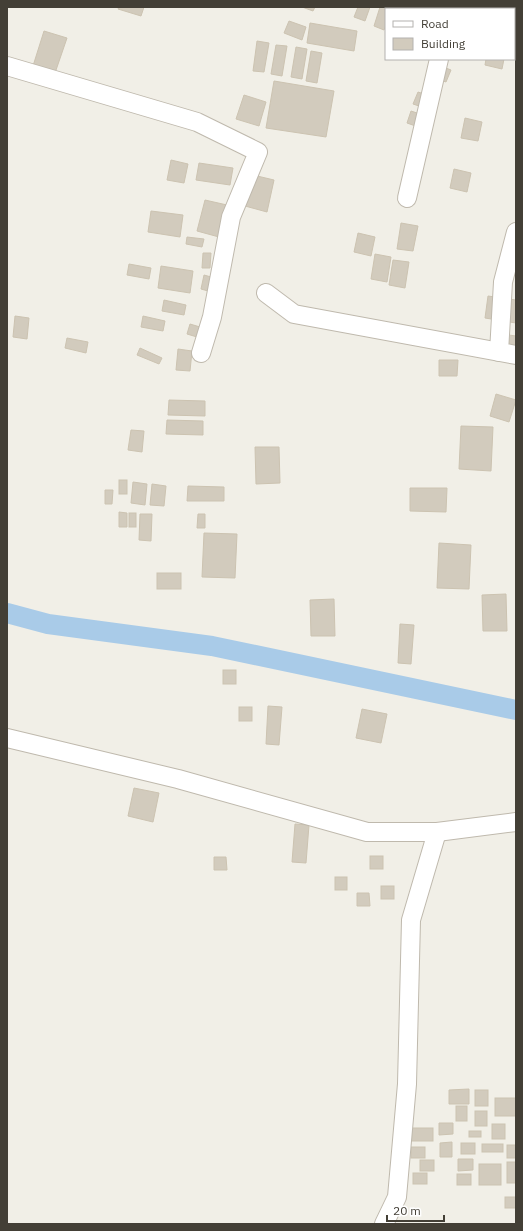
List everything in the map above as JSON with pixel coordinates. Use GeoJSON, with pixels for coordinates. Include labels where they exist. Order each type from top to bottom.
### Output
{"type":"FeatureCollection","features":[{"type":"Feature","properties":{"kind":"street"},"geometry":{"type":"LineString","coordinates":[[407,198],[439,60]]}},
{"type":"Feature","properties":{"kind":"street"},"geometry":{"type":"LineString","coordinates":[[7,66],[197,122],[258,152],[231,217],[212,317],[201,353]]}},
{"type":"Feature","properties":{"kind":"street"},"geometry":{"type":"LineString","coordinates":[[266,293],[294,314],[508,354],[504,282],[516,232]]}},
{"type":"Feature","properties":{"kind":"street"},"geometry":{"type":"LineString","coordinates":[[7,738],[178,779],[367,832],[437,832],[516,822]]}},
{"type":"Feature","properties":{"kind":"street"},"geometry":{"type":"LineString","coordinates":[[384,1224],[397,1197],[398,1189],[407,1084],[411,920],[437,832]]}},
{"type":"Feature","properties":{"kind":"building"},"geometry":{"type":"Polygon","coordinates":[[[119,7],[144,7],[141,16],[118,9],[119,7]]]}},
{"type":"Feature","properties":{"kind":"building"},"geometry":{"type":"Polygon","coordinates":[[[302,7],[315,7],[313,11],[302,7]]]}},
{"type":"Feature","properties":{"kind":"building"},"geometry":{"type":"Polygon","coordinates":[[[358,7],[370,7],[365,21],[354,17],[358,7]]]}},
{"type":"Feature","properties":{"kind":"building"},"geometry":{"type":"Polygon","coordinates":[[[380,7],[392,7],[385,8],[384,30],[374,26],[380,7]]]}},
{"type":"Feature","properties":{"kind":"building"},"geometry":{"type":"Polygon","coordinates":[[[428,7],[448,7],[448,8],[428,7]]]}},
{"type":"Feature","properties":{"kind":"building"},"geometry":{"type":"Polygon","coordinates":[[[289,21],[306,27],[302,40],[284,33],[289,21]]]}},
{"type":"Feature","properties":{"kind":"building"},"geometry":{"type":"Polygon","coordinates":[[[310,23],[357,31],[354,51],[307,43],[310,23]]]}},
{"type":"Feature","properties":{"kind":"building"},"geometry":{"type":"Polygon","coordinates":[[[44,31],[67,38],[55,73],[33,66],[44,31]]]}},
{"type":"Feature","properties":{"kind":"building"},"geometry":{"type":"Polygon","coordinates":[[[257,41],[269,43],[264,72],[253,71],[257,41]]]}},
{"type":"Feature","properties":{"kind":"building"},"geometry":{"type":"Polygon","coordinates":[[[276,45],[287,46],[282,76],[271,74],[276,45]]]}},
{"type":"Feature","properties":{"kind":"building"},"geometry":{"type":"Polygon","coordinates":[[[296,47],[307,49],[302,79],[291,77],[296,47]]]}},
{"type":"Feature","properties":{"kind":"building"},"geometry":{"type":"Polygon","coordinates":[[[311,51],[322,53],[317,83],[306,81],[311,51]]]}},
{"type":"Feature","properties":{"kind":"building"},"geometry":{"type":"Polygon","coordinates":[[[486,60],[504,60],[502,69],[485,65],[486,60]]]}},
{"type":"Feature","properties":{"kind":"building"},"geometry":{"type":"Polygon","coordinates":[[[433,63],[451,70],[446,82],[428,76],[433,63]]]}},
{"type":"Feature","properties":{"kind":"building"},"geometry":{"type":"Polygon","coordinates":[[[274,81],[334,91],[326,137],[266,128],[274,81]]]}},
{"type":"Feature","properties":{"kind":"building"},"geometry":{"type":"Polygon","coordinates":[[[418,92],[436,98],[431,110],[413,104],[418,92]]]}},
{"type":"Feature","properties":{"kind":"building"},"geometry":{"type":"Polygon","coordinates":[[[244,95],[266,102],[259,126],[236,119],[244,95]]]}},
{"type":"Feature","properties":{"kind":"building"},"geometry":{"type":"Polygon","coordinates":[[[411,111],[429,117],[424,129],[407,123],[411,111]]]}},
{"type":"Feature","properties":{"kind":"building"},"geometry":{"type":"Polygon","coordinates":[[[465,118],[482,122],[478,141],[461,138],[465,118]]]}},
{"type":"Feature","properties":{"kind":"building"},"geometry":{"type":"Polygon","coordinates":[[[171,160],[188,164],[184,183],[167,180],[171,160]]]}},
{"type":"Feature","properties":{"kind":"building"},"geometry":{"type":"Polygon","coordinates":[[[199,163],[233,168],[230,185],[196,180],[199,163]]]}},
{"type":"Feature","properties":{"kind":"building"},"geometry":{"type":"Polygon","coordinates":[[[454,169],[471,173],[467,192],[450,188],[454,169]]]}},
{"type":"Feature","properties":{"kind":"building"},"geometry":{"type":"Polygon","coordinates":[[[253,175],[274,180],[267,212],[245,206],[253,175]]]}},
{"type":"Feature","properties":{"kind":"building"},"geometry":{"type":"Polygon","coordinates":[[[205,200],[227,205],[219,237],[197,231],[205,200]]]}},
{"type":"Feature","properties":{"kind":"building"},"geometry":{"type":"Polygon","coordinates":[[[151,211],[183,215],[180,237],[148,232],[151,211]]]}},
{"type":"Feature","properties":{"kind":"building"},"geometry":{"type":"Polygon","coordinates":[[[401,223],[418,226],[413,251],[397,249],[401,223]]]}},
{"type":"Feature","properties":{"kind":"building"},"geometry":{"type":"Polygon","coordinates":[[[358,233],[375,237],[371,256],[354,252],[358,233]]]}},
{"type":"Feature","properties":{"kind":"building"},"geometry":{"type":"Polygon","coordinates":[[[187,237],[204,239],[202,247],[186,244],[187,237]]]}},
{"type":"Feature","properties":{"kind":"building"},"geometry":{"type":"Polygon","coordinates":[[[203,253],[211,253],[210,268],[202,268],[203,253]]]}},
{"type":"Feature","properties":{"kind":"building"},"geometry":{"type":"Polygon","coordinates":[[[375,254],[391,257],[387,282],[371,279],[375,254]]]}},
{"type":"Feature","properties":{"kind":"building"},"geometry":{"type":"Polygon","coordinates":[[[393,260],[409,262],[405,288],[389,285],[393,260]]]}},
{"type":"Feature","properties":{"kind":"building"},"geometry":{"type":"Polygon","coordinates":[[[129,264],[151,268],[149,279],[127,275],[129,264]]]}},
{"type":"Feature","properties":{"kind":"building"},"geometry":{"type":"Polygon","coordinates":[[[161,266],[193,271],[190,293],[158,288],[161,266]]]}},
{"type":"Feature","properties":{"kind":"building"},"geometry":{"type":"Polygon","coordinates":[[[204,275],[211,277],[208,291],[201,289],[204,275]]]}},
{"type":"Feature","properties":{"kind":"building"},"geometry":{"type":"Polygon","coordinates":[[[488,296],[516,300],[516,323],[485,318],[488,296]]]}},
{"type":"Feature","properties":{"kind":"building"},"geometry":{"type":"Polygon","coordinates":[[[164,300],[186,305],[184,315],[162,311],[164,300]]]}},
{"type":"Feature","properties":{"kind":"building"},"geometry":{"type":"Polygon","coordinates":[[[15,316],[29,318],[27,339],[13,337],[15,316]]]}},
{"type":"Feature","properties":{"kind":"building"},"geometry":{"type":"Polygon","coordinates":[[[143,316],[165,321],[163,331],[141,327],[143,316]]]}},
{"type":"Feature","properties":{"kind":"building"},"geometry":{"type":"Polygon","coordinates":[[[190,324],[200,327],[197,337],[187,334],[190,324]]]}},
{"type":"Feature","properties":{"kind":"building"},"geometry":{"type":"Polygon","coordinates":[[[494,333],[516,336],[516,349],[492,346],[494,333]]]}},
{"type":"Feature","properties":{"kind":"building"},"geometry":{"type":"Polygon","coordinates":[[[67,338],[88,342],[86,353],[65,348],[67,338]]]}},
{"type":"Feature","properties":{"kind":"building"},"geometry":{"type":"Polygon","coordinates":[[[140,348],[162,358],[159,364],[137,355],[140,348]]]}},
{"type":"Feature","properties":{"kind":"building"},"geometry":{"type":"Polygon","coordinates":[[[178,349],[192,351],[190,371],[176,370],[178,349]]]}},
{"type":"Feature","properties":{"kind":"building"},"geometry":{"type":"Polygon","coordinates":[[[439,360],[458,360],[457,376],[439,376],[439,360]]]}},
{"type":"Feature","properties":{"kind":"building"},"geometry":{"type":"Polygon","coordinates":[[[496,394],[516,400],[509,422],[490,416],[496,394]]]}},
{"type":"Feature","properties":{"kind":"building"},"geometry":{"type":"Polygon","coordinates":[[[169,400],[205,401],[205,416],[168,415],[169,400]]]}},
{"type":"Feature","properties":{"kind":"building"},"geometry":{"type":"Polygon","coordinates":[[[167,420],[203,421],[203,435],[166,434],[167,420]]]}},
{"type":"Feature","properties":{"kind":"building"},"geometry":{"type":"Polygon","coordinates":[[[461,426],[493,427],[491,471],[459,469],[461,426]]]}},
{"type":"Feature","properties":{"kind":"building"},"geometry":{"type":"Polygon","coordinates":[[[131,430],[144,431],[142,452],[128,450],[131,430]]]}},
{"type":"Feature","properties":{"kind":"building"},"geometry":{"type":"Polygon","coordinates":[[[255,447],[279,447],[280,483],[256,484],[255,447]]]}},
{"type":"Feature","properties":{"kind":"building"},"geometry":{"type":"Polygon","coordinates":[[[119,480],[127,480],[127,494],[119,494],[119,480]]]}},
{"type":"Feature","properties":{"kind":"building"},"geometry":{"type":"Polygon","coordinates":[[[133,482],[147,484],[145,505],[131,503],[133,482]]]}},
{"type":"Feature","properties":{"kind":"building"},"geometry":{"type":"Polygon","coordinates":[[[152,484],[166,486],[164,506],[150,505],[152,484]]]}},
{"type":"Feature","properties":{"kind":"building"},"geometry":{"type":"Polygon","coordinates":[[[188,486],[224,487],[224,501],[187,501],[188,486]]]}},
{"type":"Feature","properties":{"kind":"building"},"geometry":{"type":"Polygon","coordinates":[[[410,488],[447,488],[446,512],[410,511],[410,488]]]}},
{"type":"Feature","properties":{"kind":"building"},"geometry":{"type":"Polygon","coordinates":[[[105,490],[113,490],[112,504],[105,504],[105,490]]]}},
{"type":"Feature","properties":{"kind":"building"},"geometry":{"type":"Polygon","coordinates":[[[119,512],[127,513],[127,527],[119,527],[119,512]]]}},
{"type":"Feature","properties":{"kind":"building"},"geometry":{"type":"Polygon","coordinates":[[[129,513],[136,513],[136,527],[129,527],[129,513]]]}},
{"type":"Feature","properties":{"kind":"building"},"geometry":{"type":"Polygon","coordinates":[[[140,514],[152,514],[151,541],[139,540],[140,514]]]}},
{"type":"Feature","properties":{"kind":"building"},"geometry":{"type":"Polygon","coordinates":[[[198,514],[205,514],[205,528],[197,528],[198,514]]]}},
{"type":"Feature","properties":{"kind":"building"},"geometry":{"type":"Polygon","coordinates":[[[204,533],[237,534],[235,578],[202,577],[204,533]]]}},
{"type":"Feature","properties":{"kind":"building"},"geometry":{"type":"Polygon","coordinates":[[[439,543],[471,545],[469,589],[437,588],[439,543]]]}},
{"type":"Feature","properties":{"kind":"building"},"geometry":{"type":"Polygon","coordinates":[[[157,573],[181,573],[181,589],[157,589],[157,573]]]}},
{"type":"Feature","properties":{"kind":"building"},"geometry":{"type":"Polygon","coordinates":[[[506,594],[507,631],[483,631],[482,595],[506,594]]]}},
{"type":"Feature","properties":{"kind":"building"},"geometry":{"type":"Polygon","coordinates":[[[334,599],[335,636],[311,636],[310,600],[334,599]]]}},
{"type":"Feature","properties":{"kind":"building"},"geometry":{"type":"Polygon","coordinates":[[[400,624],[414,625],[411,664],[398,663],[400,624]]]}},
{"type":"Feature","properties":{"kind":"building"},"geometry":{"type":"Polygon","coordinates":[[[223,670],[236,670],[236,684],[223,684],[223,670]]]}},
{"type":"Feature","properties":{"kind":"building"},"geometry":{"type":"Polygon","coordinates":[[[268,706],[282,707],[279,745],[266,744],[268,706]]]}},
{"type":"Feature","properties":{"kind":"building"},"geometry":{"type":"Polygon","coordinates":[[[239,707],[252,707],[252,721],[239,721],[239,707]]]}},
{"type":"Feature","properties":{"kind":"building"},"geometry":{"type":"Polygon","coordinates":[[[362,709],[387,714],[381,743],[356,738],[362,709]]]}},
{"type":"Feature","properties":{"kind":"building"},"geometry":{"type":"Polygon","coordinates":[[[134,788],[159,793],[153,822],[128,816],[134,788]]]}},
{"type":"Feature","properties":{"kind":"building"},"geometry":{"type":"Polygon","coordinates":[[[295,824],[309,825],[306,863],[292,862],[295,824]]]}},
{"type":"Feature","properties":{"kind":"building"},"geometry":{"type":"Polygon","coordinates":[[[370,856],[383,856],[383,869],[370,869],[370,856]]]}},
{"type":"Feature","properties":{"kind":"building"},"geometry":{"type":"Polygon","coordinates":[[[214,857],[226,857],[227,870],[214,870],[214,857]]]}},
{"type":"Feature","properties":{"kind":"building"},"geometry":{"type":"Polygon","coordinates":[[[335,877],[347,877],[347,890],[335,890],[335,877]]]}},
{"type":"Feature","properties":{"kind":"building"},"geometry":{"type":"Polygon","coordinates":[[[381,886],[394,886],[394,899],[381,899],[381,886]]]}},
{"type":"Feature","properties":{"kind":"building"},"geometry":{"type":"Polygon","coordinates":[[[357,893],[369,893],[370,906],[357,906],[357,893]]]}},
{"type":"Feature","properties":{"kind":"building"},"geometry":{"type":"Polygon","coordinates":[[[469,1089],[469,1104],[449,1104],[449,1090],[469,1089]]]}},
{"type":"Feature","properties":{"kind":"building"},"geometry":{"type":"Polygon","coordinates":[[[475,1090],[488,1090],[488,1106],[475,1106],[475,1090]]]}},
{"type":"Feature","properties":{"kind":"building"},"geometry":{"type":"Polygon","coordinates":[[[495,1098],[516,1098],[516,1116],[495,1116],[495,1098]]]}},
{"type":"Feature","properties":{"kind":"building"},"geometry":{"type":"Polygon","coordinates":[[[456,1106],[467,1106],[467,1121],[456,1121],[456,1106]]]}},
{"type":"Feature","properties":{"kind":"building"},"geometry":{"type":"Polygon","coordinates":[[[475,1111],[487,1111],[487,1126],[475,1126],[475,1111]]]}},
{"type":"Feature","properties":{"kind":"building"},"geometry":{"type":"Polygon","coordinates":[[[439,1123],[453,1123],[453,1134],[439,1135],[439,1123]]]}},
{"type":"Feature","properties":{"kind":"building"},"geometry":{"type":"Polygon","coordinates":[[[492,1124],[505,1124],[505,1139],[492,1139],[492,1124]]]}},
{"type":"Feature","properties":{"kind":"building"},"geometry":{"type":"Polygon","coordinates":[[[406,1128],[433,1128],[433,1141],[406,1141],[406,1128]]]}},
{"type":"Feature","properties":{"kind":"building"},"geometry":{"type":"Polygon","coordinates":[[[469,1131],[481,1131],[481,1137],[469,1137],[469,1131]]]}},
{"type":"Feature","properties":{"kind":"building"},"geometry":{"type":"Polygon","coordinates":[[[452,1142],[452,1157],[440,1157],[440,1143],[452,1142]]]}},
{"type":"Feature","properties":{"kind":"building"},"geometry":{"type":"Polygon","coordinates":[[[461,1143],[475,1143],[475,1154],[461,1154],[461,1143]]]}},
{"type":"Feature","properties":{"kind":"building"},"geometry":{"type":"Polygon","coordinates":[[[482,1144],[503,1144],[503,1152],[482,1152],[482,1144]]]}},
{"type":"Feature","properties":{"kind":"building"},"geometry":{"type":"Polygon","coordinates":[[[507,1145],[516,1145],[516,1158],[507,1158],[507,1145]]]}},
{"type":"Feature","properties":{"kind":"building"},"geometry":{"type":"Polygon","coordinates":[[[411,1147],[425,1147],[425,1158],[411,1158],[411,1147]]]}},
{"type":"Feature","properties":{"kind":"building"},"geometry":{"type":"Polygon","coordinates":[[[458,1159],[473,1159],[473,1170],[458,1171],[458,1159]]]}},
{"type":"Feature","properties":{"kind":"building"},"geometry":{"type":"Polygon","coordinates":[[[420,1160],[434,1160],[434,1171],[420,1171],[420,1160]]]}},
{"type":"Feature","properties":{"kind":"building"},"geometry":{"type":"Polygon","coordinates":[[[507,1162],[516,1162],[516,1183],[507,1183],[507,1162]]]}},
{"type":"Feature","properties":{"kind":"building"},"geometry":{"type":"Polygon","coordinates":[[[479,1164],[501,1164],[501,1185],[479,1185],[479,1164]]]}},
{"type":"Feature","properties":{"kind":"building"},"geometry":{"type":"Polygon","coordinates":[[[413,1173],[427,1173],[427,1184],[413,1184],[413,1173]]]}},
{"type":"Feature","properties":{"kind":"building"},"geometry":{"type":"Polygon","coordinates":[[[457,1174],[471,1174],[471,1185],[457,1185],[457,1174]]]}},
{"type":"Feature","properties":{"kind":"building"},"geometry":{"type":"Polygon","coordinates":[[[505,1197],[516,1197],[516,1208],[505,1208],[505,1197]]]}},
{"type":"Feature","properties":{"kind":"waterway"},"geometry":{"type":"LineString","coordinates":[[7,613],[48,624],[212,646],[516,710]]}}]}
